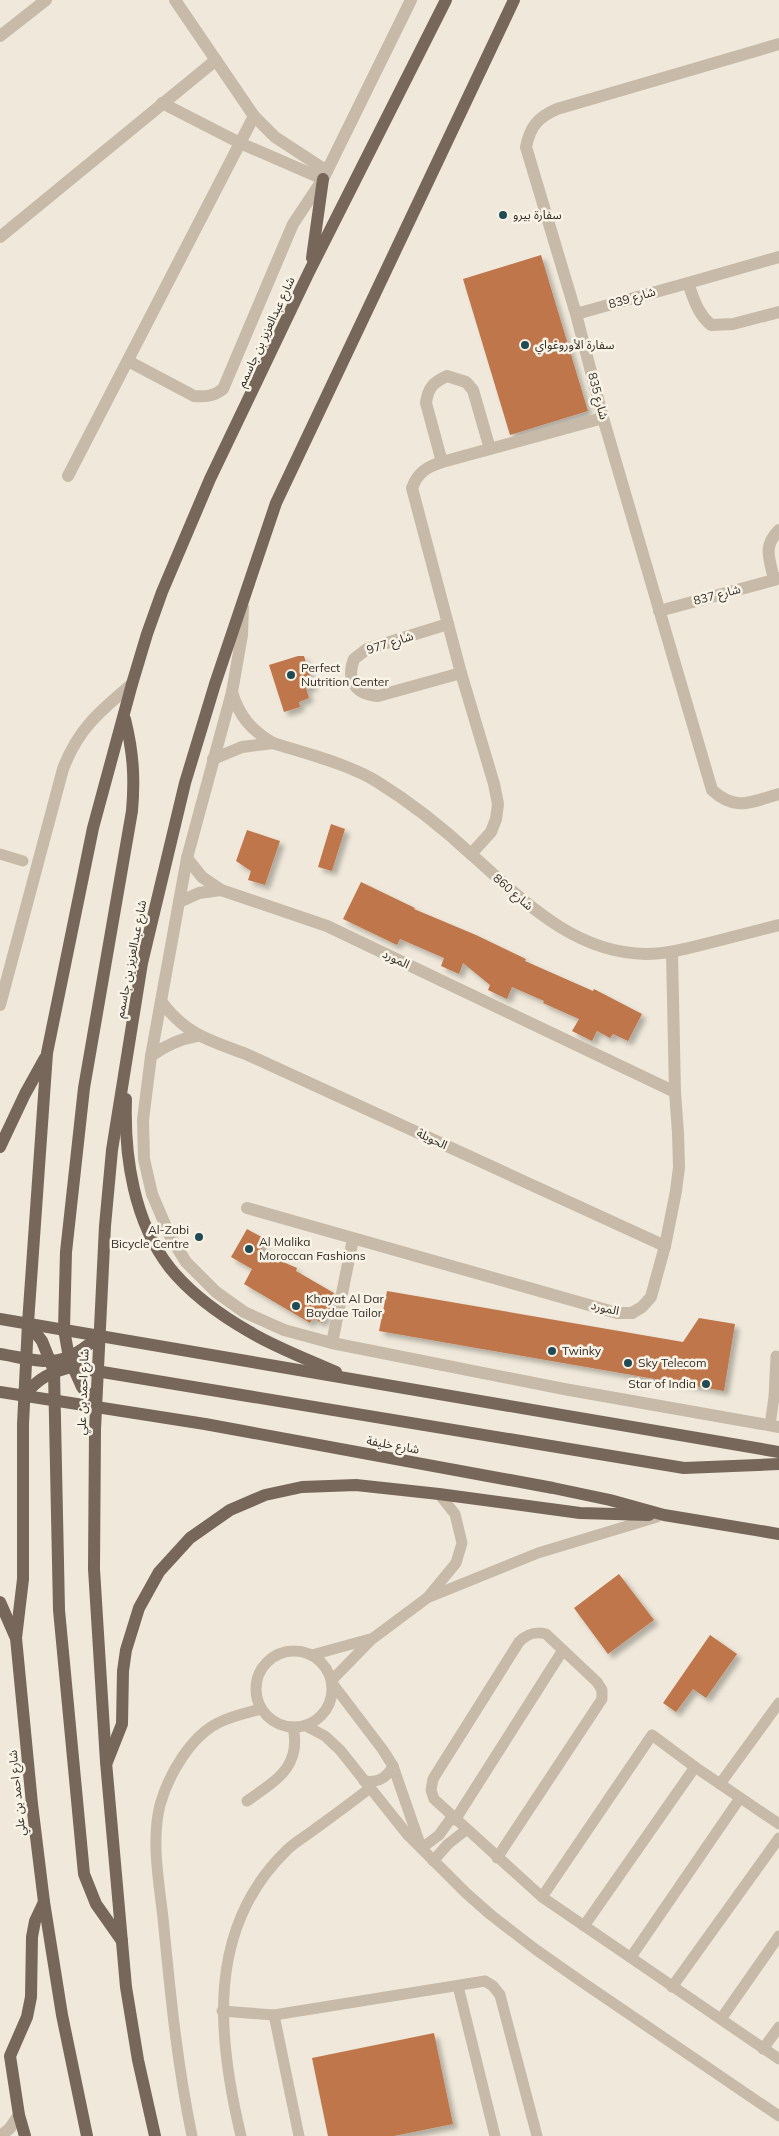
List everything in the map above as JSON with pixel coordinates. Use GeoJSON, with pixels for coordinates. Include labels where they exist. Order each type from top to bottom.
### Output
{"type":"FeatureCollection","features":[{"type":"Feature","properties":{"kind":"main road","name":"شارع عبدالعزيز بن جاسمم"},"geometry":{"type":"LineString","coordinates":[[28,1324],[47,1053],[93,828],[147,634],[184,536],[210,479],[309,272],[446,0]]}},
{"type":"Feature","properties":{"kind":"main road","name":"شارع عبدالعزيز بن جاسمم"},"geometry":{"type":"LineString","coordinates":[[99,1336],[105,1226],[112,1150],[142,963],[185,783],[276,503],[514,0]]}},
{"type":"Feature","properties":{"kind":"main road"},"geometry":{"type":"LineString","coordinates":[[309,272],[325,175]]}},
{"type":"Feature","properties":{"kind":"main road"},"geometry":{"type":"LineString","coordinates":[[96,1406],[82,1387],[70,1363],[64,1330],[66,1252],[84,1088],[132,811],[134,788],[132,751],[124,717]]}},
{"type":"Feature","properties":{"kind":"main road"},"geometry":{"type":"LineString","coordinates":[[0,1147],[47,1053]]}},
{"type":"Feature","properties":{"kind":"main road"},"geometry":{"type":"LineString","coordinates":[[127,1054],[126,1111],[129,1166],[142,1215],[154,1242],[171,1269],[200,1298],[250,1332],[351,1380]]}},
{"type":"Feature","properties":{"kind":"main road"},"geometry":{"type":"LineString","coordinates":[[0,1319],[779,1452]]}},
{"type":"Feature","properties":{"kind":"main road"},"geometry":{"type":"LineString","coordinates":[[28,1324],[42,1341],[53,1366],[60,1610],[84,1874],[96,1904],[122,1941]]}},
{"type":"Feature","properties":{"kind":"main road","name":"شارع احمد بن علي"},"geometry":{"type":"LineString","coordinates":[[28,1324],[23,1424],[23,1579],[16,1638],[44,1902],[62,2015],[87,2136]]}},
{"type":"Feature","properties":{"kind":"main road"},"geometry":{"type":"LineString","coordinates":[[70,1363],[99,1336]]}},
{"type":"Feature","properties":{"kind":"main road","name":"شارع احمد بن علي"},"geometry":{"type":"LineString","coordinates":[[99,1336],[94,1569],[106,1762],[128,1996],[138,2060],[155,2136]]}},
{"type":"Feature","properties":{"kind":"main road"},"geometry":{"type":"LineString","coordinates":[[0,1354],[53,1366],[70,1363],[98,1371],[350,1415],[684,1468],[779,1464]]}},
{"type":"Feature","properties":{"kind":"main road"},"geometry":{"type":"LineString","coordinates":[[25,1395],[53,1366]]}},
{"type":"Feature","properties":{"kind":"main road","name":"شارع خليفة"},"geometry":{"type":"LineString","coordinates":[[0,1392],[55,1399],[205,1424],[543,1486],[610,1500],[664,1515],[779,1534]]}},
{"type":"Feature","properties":{"kind":"main road"},"geometry":{"type":"LineString","coordinates":[[106,1762],[122,1724],[123,1671],[126,1650],[138,1608],[159,1572],[190,1538],[230,1510],[265,1495],[302,1487],[356,1486],[439,1494],[580,1513],[664,1515]]}},
{"type":"Feature","properties":{"kind":"main road"},"geometry":{"type":"LineString","coordinates":[[0,1602],[16,1638]]}},
{"type":"Feature","properties":{"kind":"main road"},"geometry":{"type":"LineString","coordinates":[[25,2136],[10,2056],[27,2017],[30,1997],[32,1937],[44,1902]]}},
{"type":"Feature","properties":{"kind":"street"},"geometry":{"type":"LineString","coordinates":[[0,36],[46,0]]}},
{"type":"Feature","properties":{"kind":"street"},"geometry":{"type":"LineString","coordinates":[[175,0],[254,116],[275,137],[325,175]]}},
{"type":"Feature","properties":{"kind":"street","name":"شارع عبدالعزيز بن جاسمم"},"geometry":{"type":"LineString","coordinates":[[128,361],[194,396],[204,397],[216,394],[223,389],[293,224],[325,175],[411,0]]}},
{"type":"Feature","properties":{"kind":"street","name":"شارع 835"},"geometry":{"type":"LineString","coordinates":[[779,44],[544,114],[534,123],[528,134],[526,147],[576,314],[659,611],[712,790],[723,800],[734,804],[746,803],[779,794]]}},
{"type":"Feature","properties":{"kind":"street"},"geometry":{"type":"LineString","coordinates":[[0,236],[216,60]]}},
{"type":"Feature","properties":{"kind":"street"},"geometry":{"type":"LineString","coordinates":[[162,103],[240,144],[325,175]]}},
{"type":"Feature","properties":{"kind":"street"},"geometry":{"type":"LineString","coordinates":[[68,476],[254,116]]}},
{"type":"Feature","properties":{"kind":"street","name":"شارع 839"},"geometry":{"type":"LineString","coordinates":[[576,314],[779,257]]}},
{"type":"Feature","properties":{"kind":"street"},"geometry":{"type":"LineString","coordinates":[[688,283],[697,309],[702,318],[711,325],[733,324],[779,312]]}},
{"type":"Feature","properties":{"kind":"street"},"geometry":{"type":"LineString","coordinates":[[442,462],[426,403],[427,393],[432,385],[447,376],[466,382],[472,390],[490,448]]}},
{"type":"Feature","properties":{"kind":"street"},"geometry":{"type":"LineString","coordinates":[[471,854],[491,832],[496,820],[498,804],[412,488],[415,479],[421,471],[442,462],[604,418]]}},
{"type":"Feature","properties":{"kind":"street","name":"شارع 837"},"geometry":{"type":"LineString","coordinates":[[659,611],[777,579],[768,551],[769,543],[779,530]]}},
{"type":"Feature","properties":{"kind":"street","name":"شارع عبدالعزيز بن جاسمم"},"geometry":{"type":"LineString","coordinates":[[244,598],[242,635],[232,692],[188,858],[151,1056],[143,1120],[144,1159],[152,1194],[170,1236],[186,1262],[216,1292],[244,1312],[284,1330],[332,1343]]}},
{"type":"Feature","properties":{"kind":"street","name":"شارع 977"},"geometry":{"type":"LineString","coordinates":[[448,624],[367,649],[354,658],[351,673],[355,686],[359,691],[368,695],[378,696],[461,673]]}},
{"type":"Feature","properties":{"kind":"street"},"geometry":{"type":"LineString","coordinates":[[0,1005],[63,769],[71,748],[98,713],[132,684]]}},
{"type":"Feature","properties":{"kind":"street","name":"شارع 860"},"geometry":{"type":"LineString","coordinates":[[232,692],[237,708],[246,722],[258,734],[273,742],[374,780],[419,811],[471,854],[538,914],[566,932],[593,945],[622,952],[645,954],[672,952],[779,925]]}},
{"type":"Feature","properties":{"kind":"street","name":"شارع 860"},"geometry":{"type":"LineString","coordinates":[[213,759],[242,747],[273,742]]}},
{"type":"Feature","properties":{"kind":"street","name":"المورد"},"geometry":{"type":"LineString","coordinates":[[188,858],[202,877],[221,890],[327,926],[675,1092]]}},
{"type":"Feature","properties":{"kind":"street","name":"المورد"},"geometry":{"type":"LineString","coordinates":[[179,902],[199,893],[221,890]]}},
{"type":"Feature","properties":{"kind":"street","name":"المورد"},"geometry":{"type":"LineString","coordinates":[[247,1208],[617,1313],[632,1312],[642,1307],[651,1296],[665,1246],[679,1167],[675,1092],[672,952]]}},
{"type":"Feature","properties":{"kind":"street","name":"الحويلة"},"geometry":{"type":"LineString","coordinates":[[161,1001],[177,1020],[197,1036],[246,1054],[665,1246]]}},
{"type":"Feature","properties":{"kind":"street"},"geometry":{"type":"LineString","coordinates":[[151,1056],[165,1046],[181,1039],[197,1036]]}},
{"type":"Feature","properties":{"kind":"street"},"geometry":{"type":"LineString","coordinates":[[353,1239],[332,1343],[564,1389],[774,1426]]}},
{"type":"Feature","properties":{"kind":"street"},"geometry":{"type":"LineString","coordinates":[[1,2136],[20,2115]]}},
{"type":"Feature","properties":{"kind":"lane"},"geometry":{"type":"LineString","coordinates":[[0,854],[22,861]]}},
{"type":"Feature","properties":{"kind":"lane"},"geometry":{"type":"LineString","coordinates":[[774,1426],[776,1356]]}},
{"type":"Feature","properties":{"kind":"lane"},"geometry":{"type":"LineString","coordinates":[[422,1848],[393,1766],[332,1681],[324,1665],[312,1655],[300,1651],[288,1651],[276,1655],[266,1662],[259,1673],[255,1685],[256,1698],[261,1709],[269,1719],[281,1725],[306,1726],[317,1720],[325,1712],[330,1702],[332,1681],[372,1639],[427,1598],[456,1563],[462,1543],[455,1514],[439,1494]]}},
{"type":"Feature","properties":{"kind":"lane"},"geometry":{"type":"LineString","coordinates":[[427,1598],[538,1553],[664,1515]]}},
{"type":"Feature","properties":{"kind":"lane"},"geometry":{"type":"LineString","coordinates":[[497,1858],[602,1700],[602,1690],[597,1682],[546,1634],[542,1633],[530,1634],[520,1642],[431,1784],[434,1799],[466,1830],[497,1858],[542,1897],[779,2059]]}},
{"type":"Feature","properties":{"kind":"lane"},"geometry":{"type":"LineString","coordinates":[[312,1655],[372,1639]]}},
{"type":"Feature","properties":{"kind":"lane"},"geometry":{"type":"LineString","coordinates":[[422,1848],[439,1835],[454,1819],[563,1650]]}},
{"type":"Feature","properties":{"kind":"lane"},"geometry":{"type":"LineString","coordinates":[[720,1784],[779,1703]]}},
{"type":"Feature","properties":{"kind":"lane"},"geometry":{"type":"LineString","coordinates":[[192,2136],[172,2015],[158,1874],[157,1833],[160,1806],[180,1763],[202,1734],[216,1724],[261,1709]]}},
{"type":"Feature","properties":{"kind":"lane"},"geometry":{"type":"LineString","coordinates":[[306,1726],[333,1742],[407,1834],[466,1893],[535,1949],[779,2116]]}},
{"type":"Feature","properties":{"kind":"lane"},"geometry":{"type":"LineString","coordinates":[[247,1801],[280,1777],[291,1763],[296,1745],[294,1727]]}},
{"type":"Feature","properties":{"kind":"lane"},"geometry":{"type":"LineString","coordinates":[[542,1897],[652,1734],[695,1767],[779,1824]]}},
{"type":"Feature","properties":{"kind":"lane"},"geometry":{"type":"LineString","coordinates":[[241,2136],[233,2102],[222,2012],[225,1967],[238,1924],[259,1884],[287,1850],[367,1785],[381,1780],[393,1766]]}},
{"type":"Feature","properties":{"kind":"lane"},"geometry":{"type":"LineString","coordinates":[[584,1926],[695,1767]]}},
{"type":"Feature","properties":{"kind":"lane"},"geometry":{"type":"LineString","coordinates":[[631,1957],[740,1798]]}},
{"type":"Feature","properties":{"kind":"lane"},"geometry":{"type":"LineString","coordinates":[[433,1860],[448,1844],[466,1830]]}},
{"type":"Feature","properties":{"kind":"lane"},"geometry":{"type":"LineString","coordinates":[[672,1987],[779,1838]]}},
{"type":"Feature","properties":{"kind":"lane"},"geometry":{"type":"LineString","coordinates":[[721,2019],[779,1936]]}},
{"type":"Feature","properties":{"kind":"lane"},"geometry":{"type":"LineString","coordinates":[[222,2012],[274,2015],[485,1981],[493,1986],[500,1995],[537,2136]]}},
{"type":"Feature","properties":{"kind":"lane"},"geometry":{"type":"LineString","coordinates":[[458,1986],[495,2136]]}},
{"type":"Feature","properties":{"kind":"lane"},"geometry":{"type":"LineString","coordinates":[[274,2015],[299,2136]]}},
{"type":"Feature","properties":{"kind":"lane"},"geometry":{"type":"LineString","coordinates":[[764,2049],[779,2027]]}},
{"type":"Feature","properties":{"kind":"building","name":"سفارة الأوروغواي"},"geometry":{"type":"Polygon","coordinates":[[[541,255],[588,411],[510,435],[463,279],[541,255]]]}},
{"type":"Feature","properties":{"kind":"building","name":"Perfect Nutrition Center"},"geometry":{"type":"Polygon","coordinates":[[[304,656],[313,686],[306,688],[309,698],[299,702],[300,707],[284,712],[269,665],[304,656]]]}},
{"type":"Feature","properties":{"kind":"building"},"geometry":{"type":"Polygon","coordinates":[[[331,824],[345,829],[332,871],[318,867],[331,824]]]}},
{"type":"Feature","properties":{"kind":"building"},"geometry":{"type":"Polygon","coordinates":[[[247,830],[280,841],[265,885],[248,880],[251,871],[236,861],[247,830]]]}},
{"type":"Feature","properties":{"kind":"building"},"geometry":{"type":"Polygon","coordinates":[[[361,882],[414,909],[476,935],[526,959],[525,961],[593,991],[594,989],[642,1014],[628,1041],[613,1034],[610,1038],[597,1031],[592,1041],[572,1031],[579,1019],[543,1003],[544,1001],[512,987],[507,999],[488,990],[490,985],[463,963],[459,974],[441,966],[444,958],[400,939],[397,945],[343,919],[361,882]]]}},
{"type":"Feature","properties":{"kind":"building"},"geometry":{"type":"Polygon","coordinates":[[[247,1229],[267,1240],[260,1252],[297,1268],[296,1271],[334,1293],[331,1307],[322,1323],[313,1318],[310,1323],[244,1284],[252,1269],[231,1257],[247,1229]]]}},
{"type":"Feature","properties":{"kind":"building"},"geometry":{"type":"Polygon","coordinates":[[[387,1291],[683,1342],[699,1318],[735,1324],[724,1391],[379,1331],[387,1291]]]}},
{"type":"Feature","properties":{"kind":"building"},"geometry":{"type":"Polygon","coordinates":[[[619,1574],[654,1620],[608,1654],[574,1608],[619,1574]]]}},
{"type":"Feature","properties":{"kind":"building"},"geometry":{"type":"Polygon","coordinates":[[[710,1635],[737,1654],[706,1698],[693,1689],[676,1712],[663,1703],[710,1635]]]}},
{"type":"Feature","properties":{"kind":"building"},"geometry":{"type":"Polygon","coordinates":[[[434,2033],[453,2124],[394,2136],[328,2136],[312,2058],[434,2033]]]}},
{"type":"Feature","properties":{"kind":"place","name":"سفارة بيرو"},"geometry":{"type":"Point","coordinates":[503,215]}},
{"type":"Feature","properties":{"kind":"place","name":"سفارة الأوروغواي"},"geometry":{"type":"Point","coordinates":[525,345]}},
{"type":"Feature","properties":{"kind":"place","name":"Perfect Nutrition Center"},"geometry":{"type":"Point","coordinates":[291,675]}},
{"type":"Feature","properties":{"kind":"place","name":"Al-Zabi Bicycle Centre"},"geometry":{"type":"Point","coordinates":[199,1237]}},
{"type":"Feature","properties":{"kind":"place","name":"Al Malika Moroccan Fashions"},"geometry":{"type":"Point","coordinates":[249,1249]}},
{"type":"Feature","properties":{"kind":"place","name":"Khayat Al Dar Baydae Tailor"},"geometry":{"type":"Point","coordinates":[296,1306]}},
{"type":"Feature","properties":{"kind":"place","name":"Twinky"},"geometry":{"type":"Point","coordinates":[552,1351]}},
{"type":"Feature","properties":{"kind":"place","name":"Sky Telecom"},"geometry":{"type":"Point","coordinates":[628,1363]}},
{"type":"Feature","properties":{"kind":"place","name":"Star of India"},"geometry":{"type":"Point","coordinates":[706,1384]}}]}
